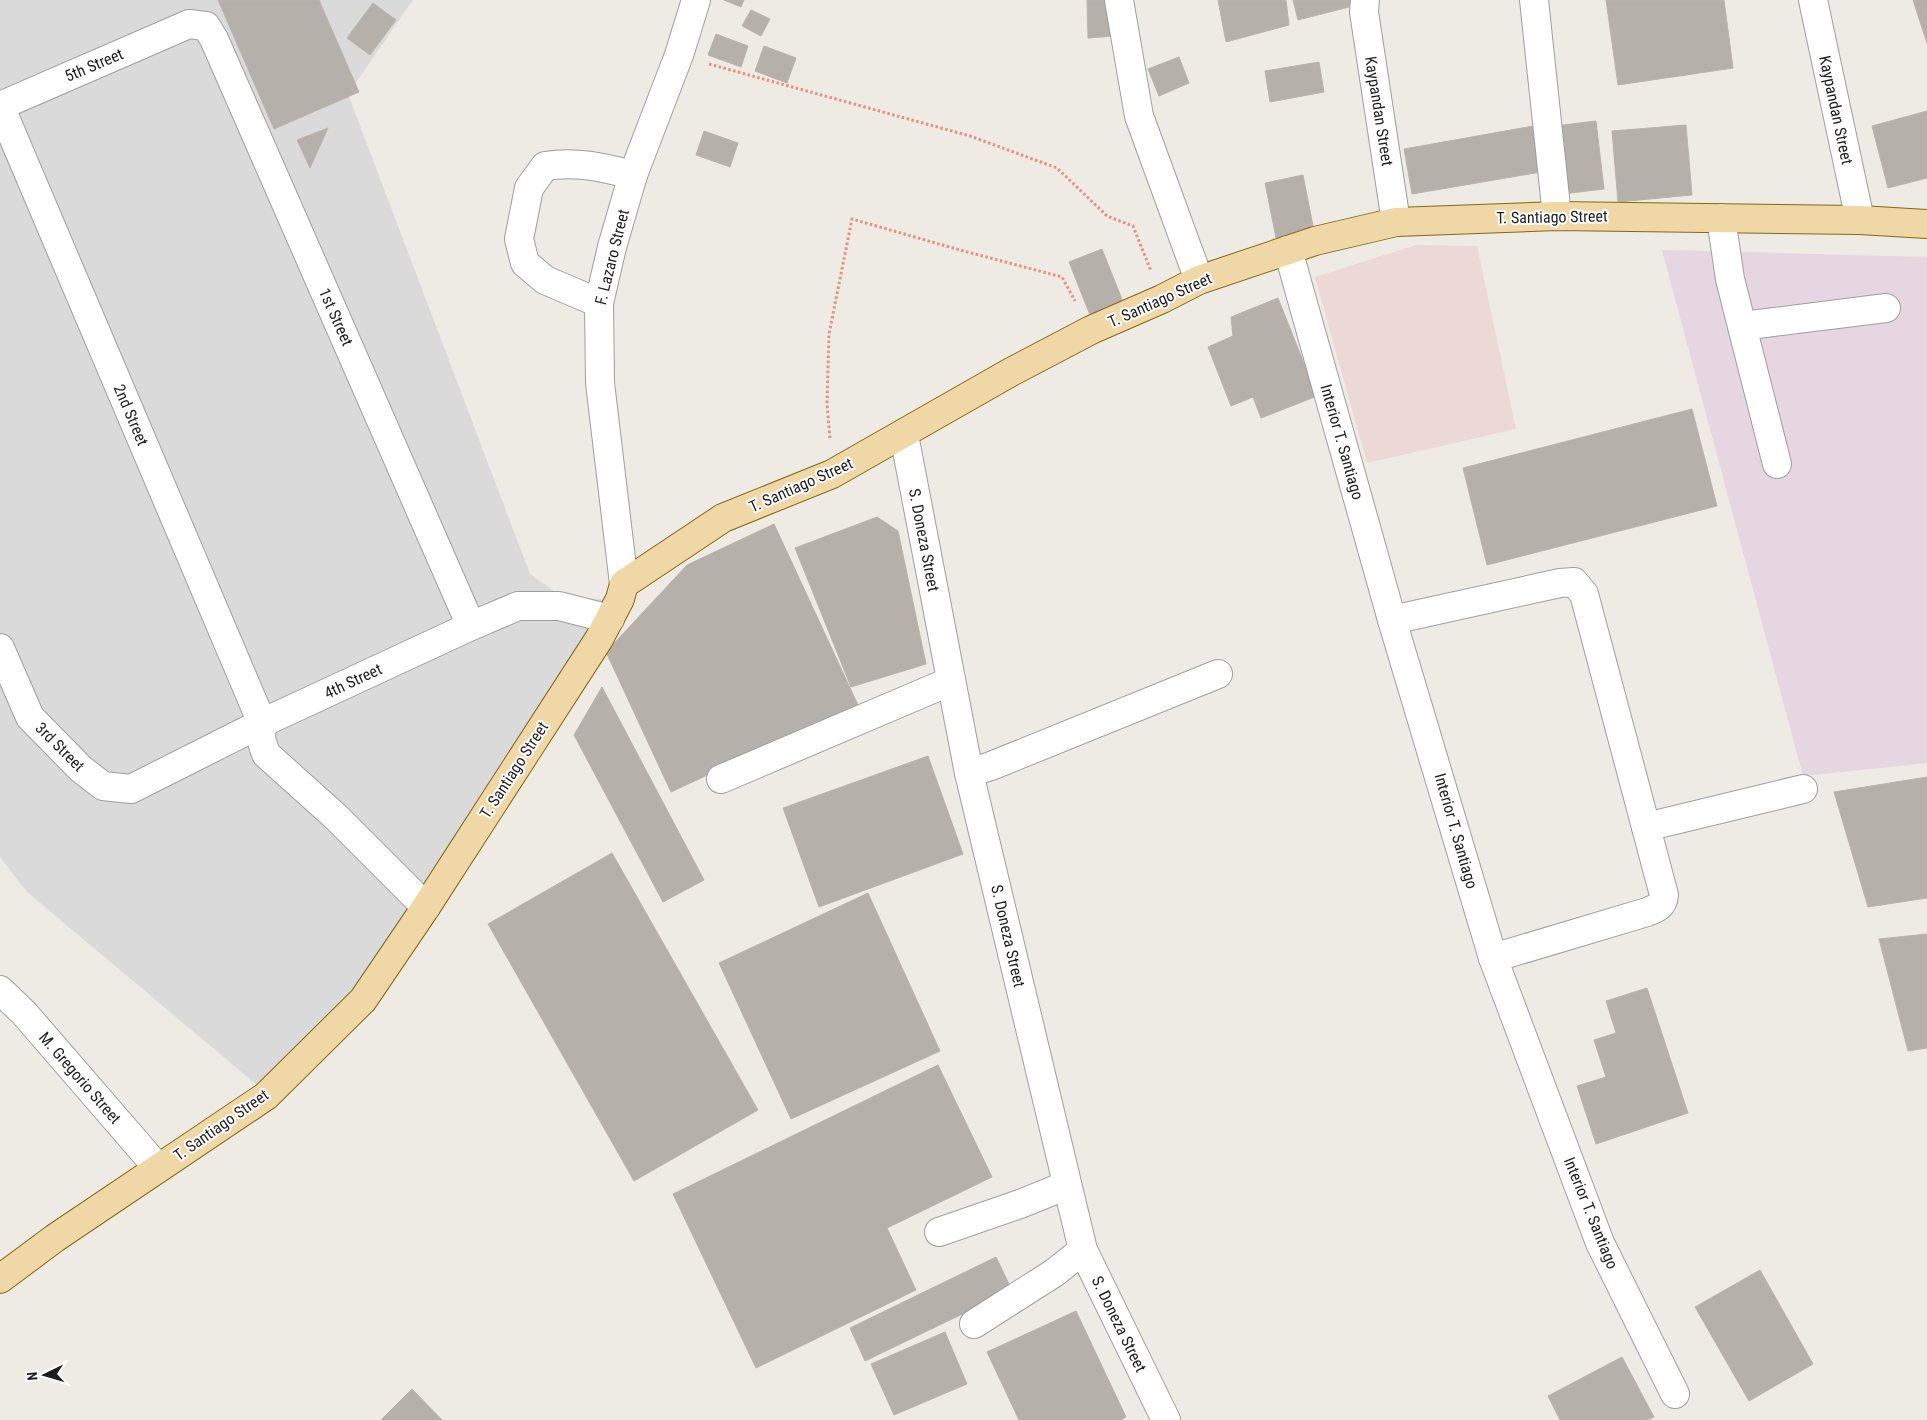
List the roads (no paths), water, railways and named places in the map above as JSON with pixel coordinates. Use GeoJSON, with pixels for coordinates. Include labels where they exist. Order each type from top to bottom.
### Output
{"type":"FeatureCollection","features":[{"type":"Feature","properties":{"kind":"main road","name":"T. Santiago Street"},"geometry":{"type":"LineString","coordinates":[[0,1279],[55,1238],[266,1096],[363,1000],[426,907],[599,640],[620,599],[624,584],[723,518],[832,474],[1011,372],[1091,330],[1162,299],[1199,280],[1314,241],[1396,222],[1557,216],[1860,220],[1927,224]]}},
{"type":"Feature","properties":{"kind":"street","name":"F. Lazaro Street"},"geometry":{"type":"LineString","coordinates":[[624,584],[600,383],[599,304],[612,247],[633,175],[679,55],[696,0]]}},
{"type":"Feature","properties":{"kind":"street"},"geometry":{"type":"LineString","coordinates":[[1118,0],[1139,116],[1199,280]]}},
{"type":"Feature","properties":{"kind":"street","name":"Kaypandan Street"},"geometry":{"type":"LineString","coordinates":[[1365,0],[1364,12],[1396,222]]}},
{"type":"Feature","properties":{"kind":"street"},"geometry":{"type":"LineString","coordinates":[[1534,0],[1557,216]]}},
{"type":"Feature","properties":{"kind":"street","name":"Kaypandan Street"},"geometry":{"type":"LineString","coordinates":[[1813,0],[1860,220]]}},
{"type":"Feature","properties":{"kind":"street","name":"5th Street"},"geometry":{"type":"LineString","coordinates":[[0,106],[189,24]]}},
{"type":"Feature","properties":{"kind":"street","name":"1st Street"},"geometry":{"type":"LineString","coordinates":[[189,24],[206,26],[214,38],[471,626]]}},
{"type":"Feature","properties":{"kind":"street","name":"2nd Street"},"geometry":{"type":"LineString","coordinates":[[0,106],[262,724],[261,739],[266,754],[336,817],[426,907]]}},
{"type":"Feature","properties":{"kind":"street"},"geometry":{"type":"LineString","coordinates":[[599,304],[545,280],[524,263],[520,239],[529,188],[544,166],[566,163],[605,168],[633,175]]}},
{"type":"Feature","properties":{"kind":"street"},"geometry":{"type":"LineString","coordinates":[[1721,218],[1730,279],[1777,464]]}},
{"type":"Feature","properties":{"kind":"street","name":"Interior T. Santiago"},"geometry":{"type":"LineString","coordinates":[[1288,250],[1392,620],[1493,958],[1600,1243],[1675,1394]]}},
{"type":"Feature","properties":{"kind":"street"},"geometry":{"type":"LineString","coordinates":[[1742,326],[1886,308]]}},
{"type":"Feature","properties":{"kind":"street","name":"S. Doneza Street"},"geometry":{"type":"LineString","coordinates":[[904,434],[969,773],[1083,1250],[1166,1420]]}},
{"type":"Feature","properties":{"kind":"street"},"geometry":{"type":"LineString","coordinates":[[1392,620],[1560,583],[1574,582],[1584,594],[1664,895],[1663,902],[1658,908],[1493,958]]}},
{"type":"Feature","properties":{"kind":"street","name":"4th Street"},"geometry":{"type":"LineString","coordinates":[[103,786],[131,789],[262,724],[471,626],[518,606],[558,606],[610,619]]}},
{"type":"Feature","properties":{"kind":"street","name":"3rd Street"},"geometry":{"type":"LineString","coordinates":[[0,648],[30,717],[81,769],[103,786]]}},
{"type":"Feature","properties":{"kind":"street"},"geometry":{"type":"LineString","coordinates":[[969,773],[1000,763],[1218,674]]}},
{"type":"Feature","properties":{"kind":"street"},"geometry":{"type":"LineString","coordinates":[[721,779],[951,681]]}},
{"type":"Feature","properties":{"kind":"street"},"geometry":{"type":"LineString","coordinates":[[1646,827],[1803,789]]}},
{"type":"Feature","properties":{"kind":"street","name":"M. Gregorio Street"},"geometry":{"type":"LineString","coordinates":[[0,990],[24,1013],[158,1168]]}},
{"type":"Feature","properties":{"kind":"street"},"geometry":{"type":"LineString","coordinates":[[939,1232],[1020,1204],[1067,1185]]}},
{"type":"Feature","properties":{"kind":"street"},"geometry":{"type":"LineString","coordinates":[[974,1324],[1054,1273],[1083,1250]]}}]}
